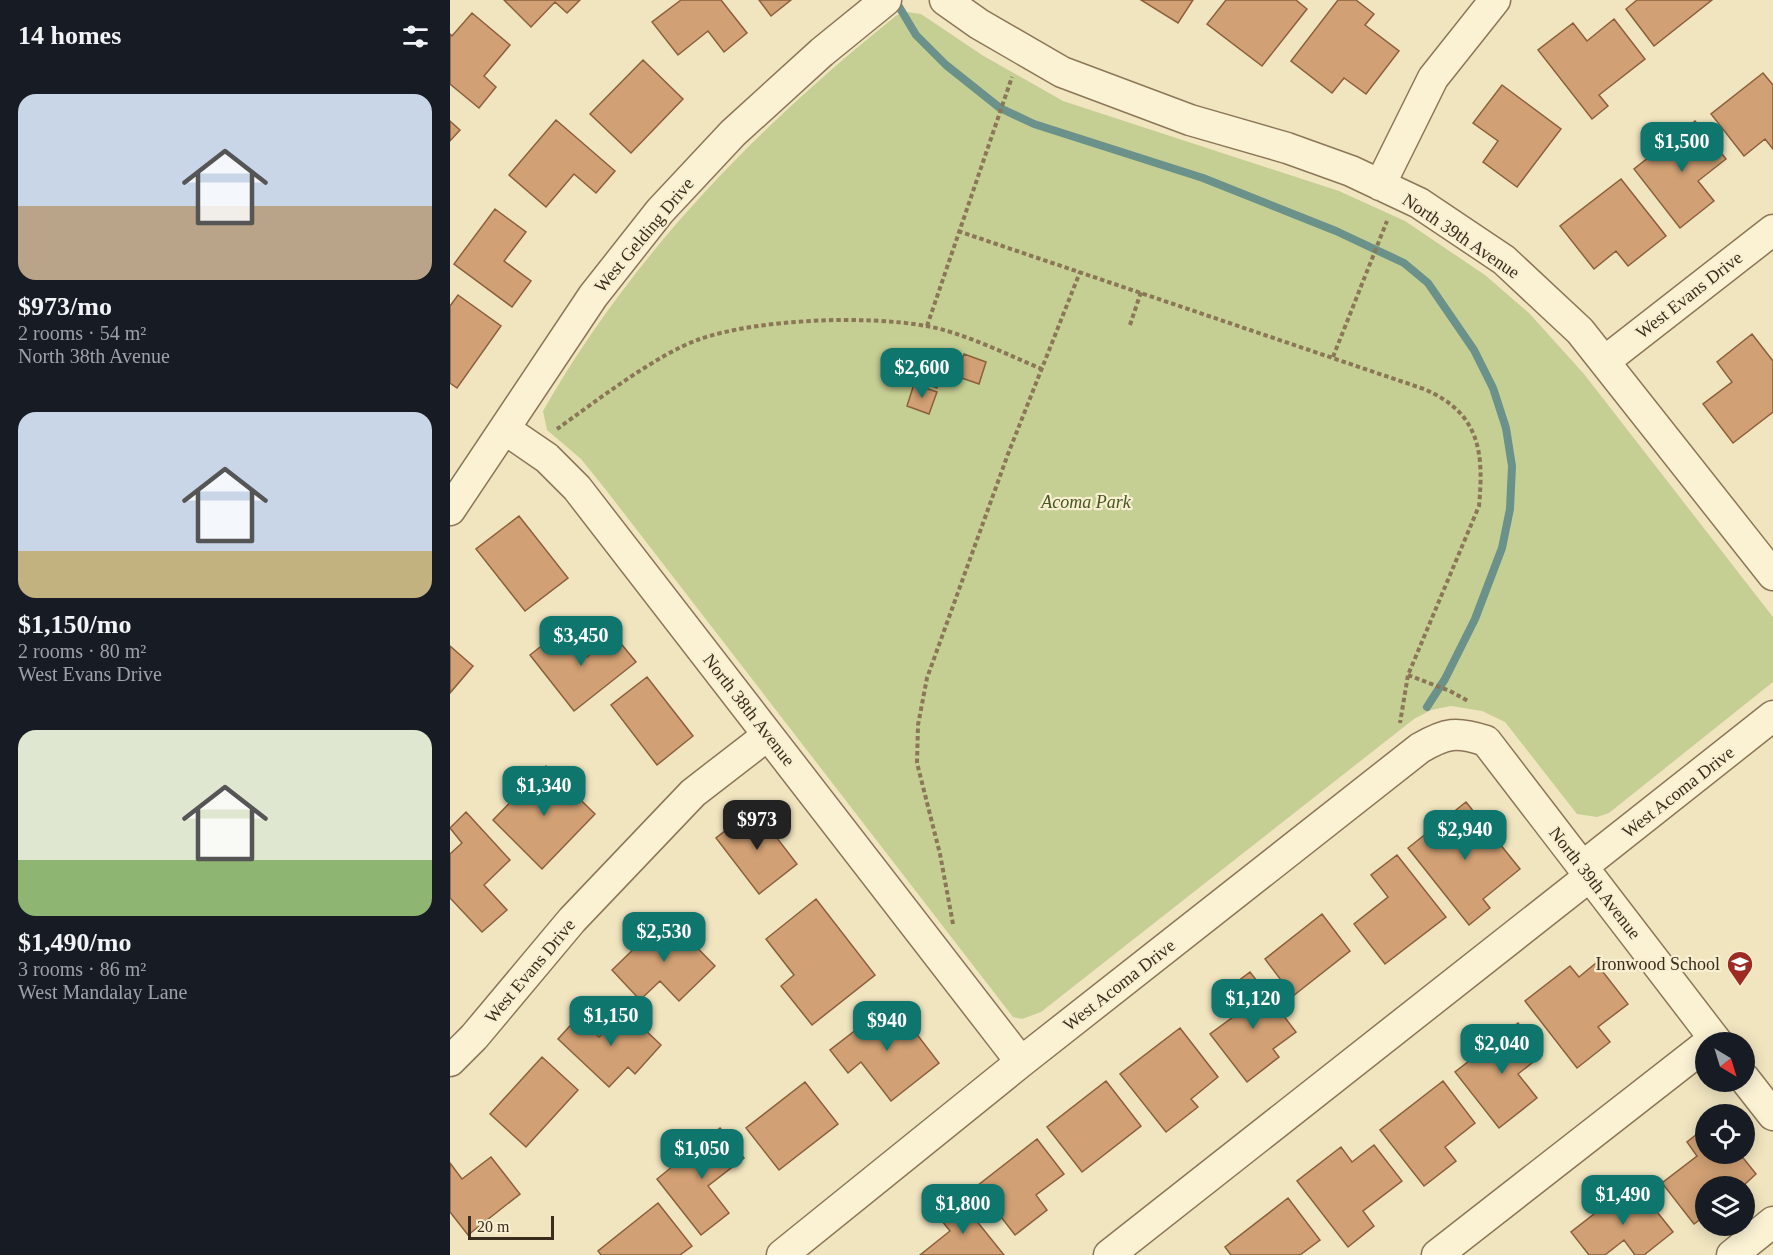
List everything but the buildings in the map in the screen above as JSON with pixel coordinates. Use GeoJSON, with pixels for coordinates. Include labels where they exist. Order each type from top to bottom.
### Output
{"type":"FeatureCollection","features":[{"type":"Feature","properties":{"kind":"street","name":"West Gelding Drive"},"geometry":{"type":"LineString","coordinates":[[450,510],[506,430],[593,296],[660,211],[733,133],[822,52],[886,0]]}},
{"type":"Feature","properties":{"kind":"street","name":"North 39th Avenue"},"geometry":{"type":"LineString","coordinates":[[945,0],[979,24],[1062,72],[1190,120],[1287,148],[1380,185],[1419,203],[1504,260],[1550,300],[1605,361],[1773,575]]}},
{"type":"Feature","properties":{"kind":"street"},"geometry":{"type":"LineString","coordinates":[[1380,185],[1433,78],[1495,0]]}},
{"type":"Feature","properties":{"kind":"street","name":"West Evans Drive"},"geometry":{"type":"LineString","coordinates":[[1605,361],[1773,230]]}},
{"type":"Feature","properties":{"kind":"street","name":"North 38th Avenue"},"geometry":{"type":"LineString","coordinates":[[506,430],[547,458],[577,488],[1021,1062]]}},
{"type":"Feature","properties":{"kind":"street","name":"West Acoma Drive"},"geometry":{"type":"LineString","coordinates":[[1109,1255],[1586,872],[1773,716]]}},
{"type":"Feature","properties":{"kind":"street","name":"North 39th Avenue"},"geometry":{"type":"LineString","coordinates":[[1465,734],[1486,741],[1704,1032]]}},
{"type":"Feature","properties":{"kind":"street","name":"West Acoma Drive"},"geometry":{"type":"LineString","coordinates":[[782,1255],[1021,1062],[1419,748],[1443,735],[1465,734]]}},
{"type":"Feature","properties":{"kind":"street","name":"West Evans Drive"},"geometry":{"type":"LineString","coordinates":[[450,1061],[474,1037],[572,920],[693,793],[768,735]]}},
{"type":"Feature","properties":{"kind":"street"},"geometry":{"type":"LineString","coordinates":[[1437,1255],[1695,1054]]}},
{"type":"Feature","properties":{"kind":"street"},"geometry":{"type":"LineString","coordinates":[[1755,1092],[1773,1115]]}},
{"type":"Feature","properties":{"kind":"street"},"geometry":{"type":"LineString","coordinates":[[1732,1255],[1773,1222]]}},
{"type":"Feature","properties":{"kind":"path"},"geometry":{"type":"LineString","coordinates":[[927,326],[1022,49]]}},
{"type":"Feature","properties":{"kind":"path"},"geometry":{"type":"LineString","coordinates":[[1333,357],[1374,248],[1389,218]]}},
{"type":"Feature","properties":{"kind":"path"},"geometry":{"type":"LineString","coordinates":[[958,231],[1333,357],[1441,396],[1458,411],[1473,429],[1480,449],[1479,506],[1408,675],[1400,723]]}},
{"type":"Feature","properties":{"kind":"path"},"geometry":{"type":"LineString","coordinates":[[952,933],[940,854],[917,763],[918,725],[927,678],[1080,272]]}},
{"type":"Feature","properties":{"kind":"path"},"geometry":{"type":"LineString","coordinates":[[1130,325],[1141,292]]}},
{"type":"Feature","properties":{"kind":"path"},"geometry":{"type":"LineString","coordinates":[[554,431],[633,376],[698,339],[741,327],[793,322],[858,322],[927,326],[1042,369]]}},
{"type":"Feature","properties":{"kind":"path"},"geometry":{"type":"LineString","coordinates":[[1408,675],[1432,683],[1468,701]]}},
{"type":"Feature","properties":{"kind":"green space","name":"Acoma Park"},"geometry":{"type":"Polygon","coordinates":[[[907,12],[921,14],[982,55],[1063,101],[1339,191],[1405,221],[1485,275],[1529,313],[1584,374],[1773,617],[1773,682],[1609,813],[1597,817],[1577,814],[1505,722],[1482,711],[1451,706],[1431,710],[1414,719],[1041,1012],[1022,1019],[1013,1017],[606,490],[581,459],[547,430],[543,411],[578,354],[616,299],[701,196],[795,102],[897,15],[907,12]]]}},
{"type":"Feature","properties":{"kind":"waterway"},"geometry":{"type":"LineString","coordinates":[[895,0],[916,35],[946,65],[1000,108],[1034,124],[1203,178],[1336,231],[1404,263],[1428,283],[1474,350],[1493,388],[1506,428],[1512,466],[1510,509],[1502,548],[1475,619],[1445,679],[1427,707]]}},
{"type":"Feature","properties":{"kind":"place","name":"Ironwood School"},"geometry":{"type":"Point","coordinates":[1740,987]}}]}
